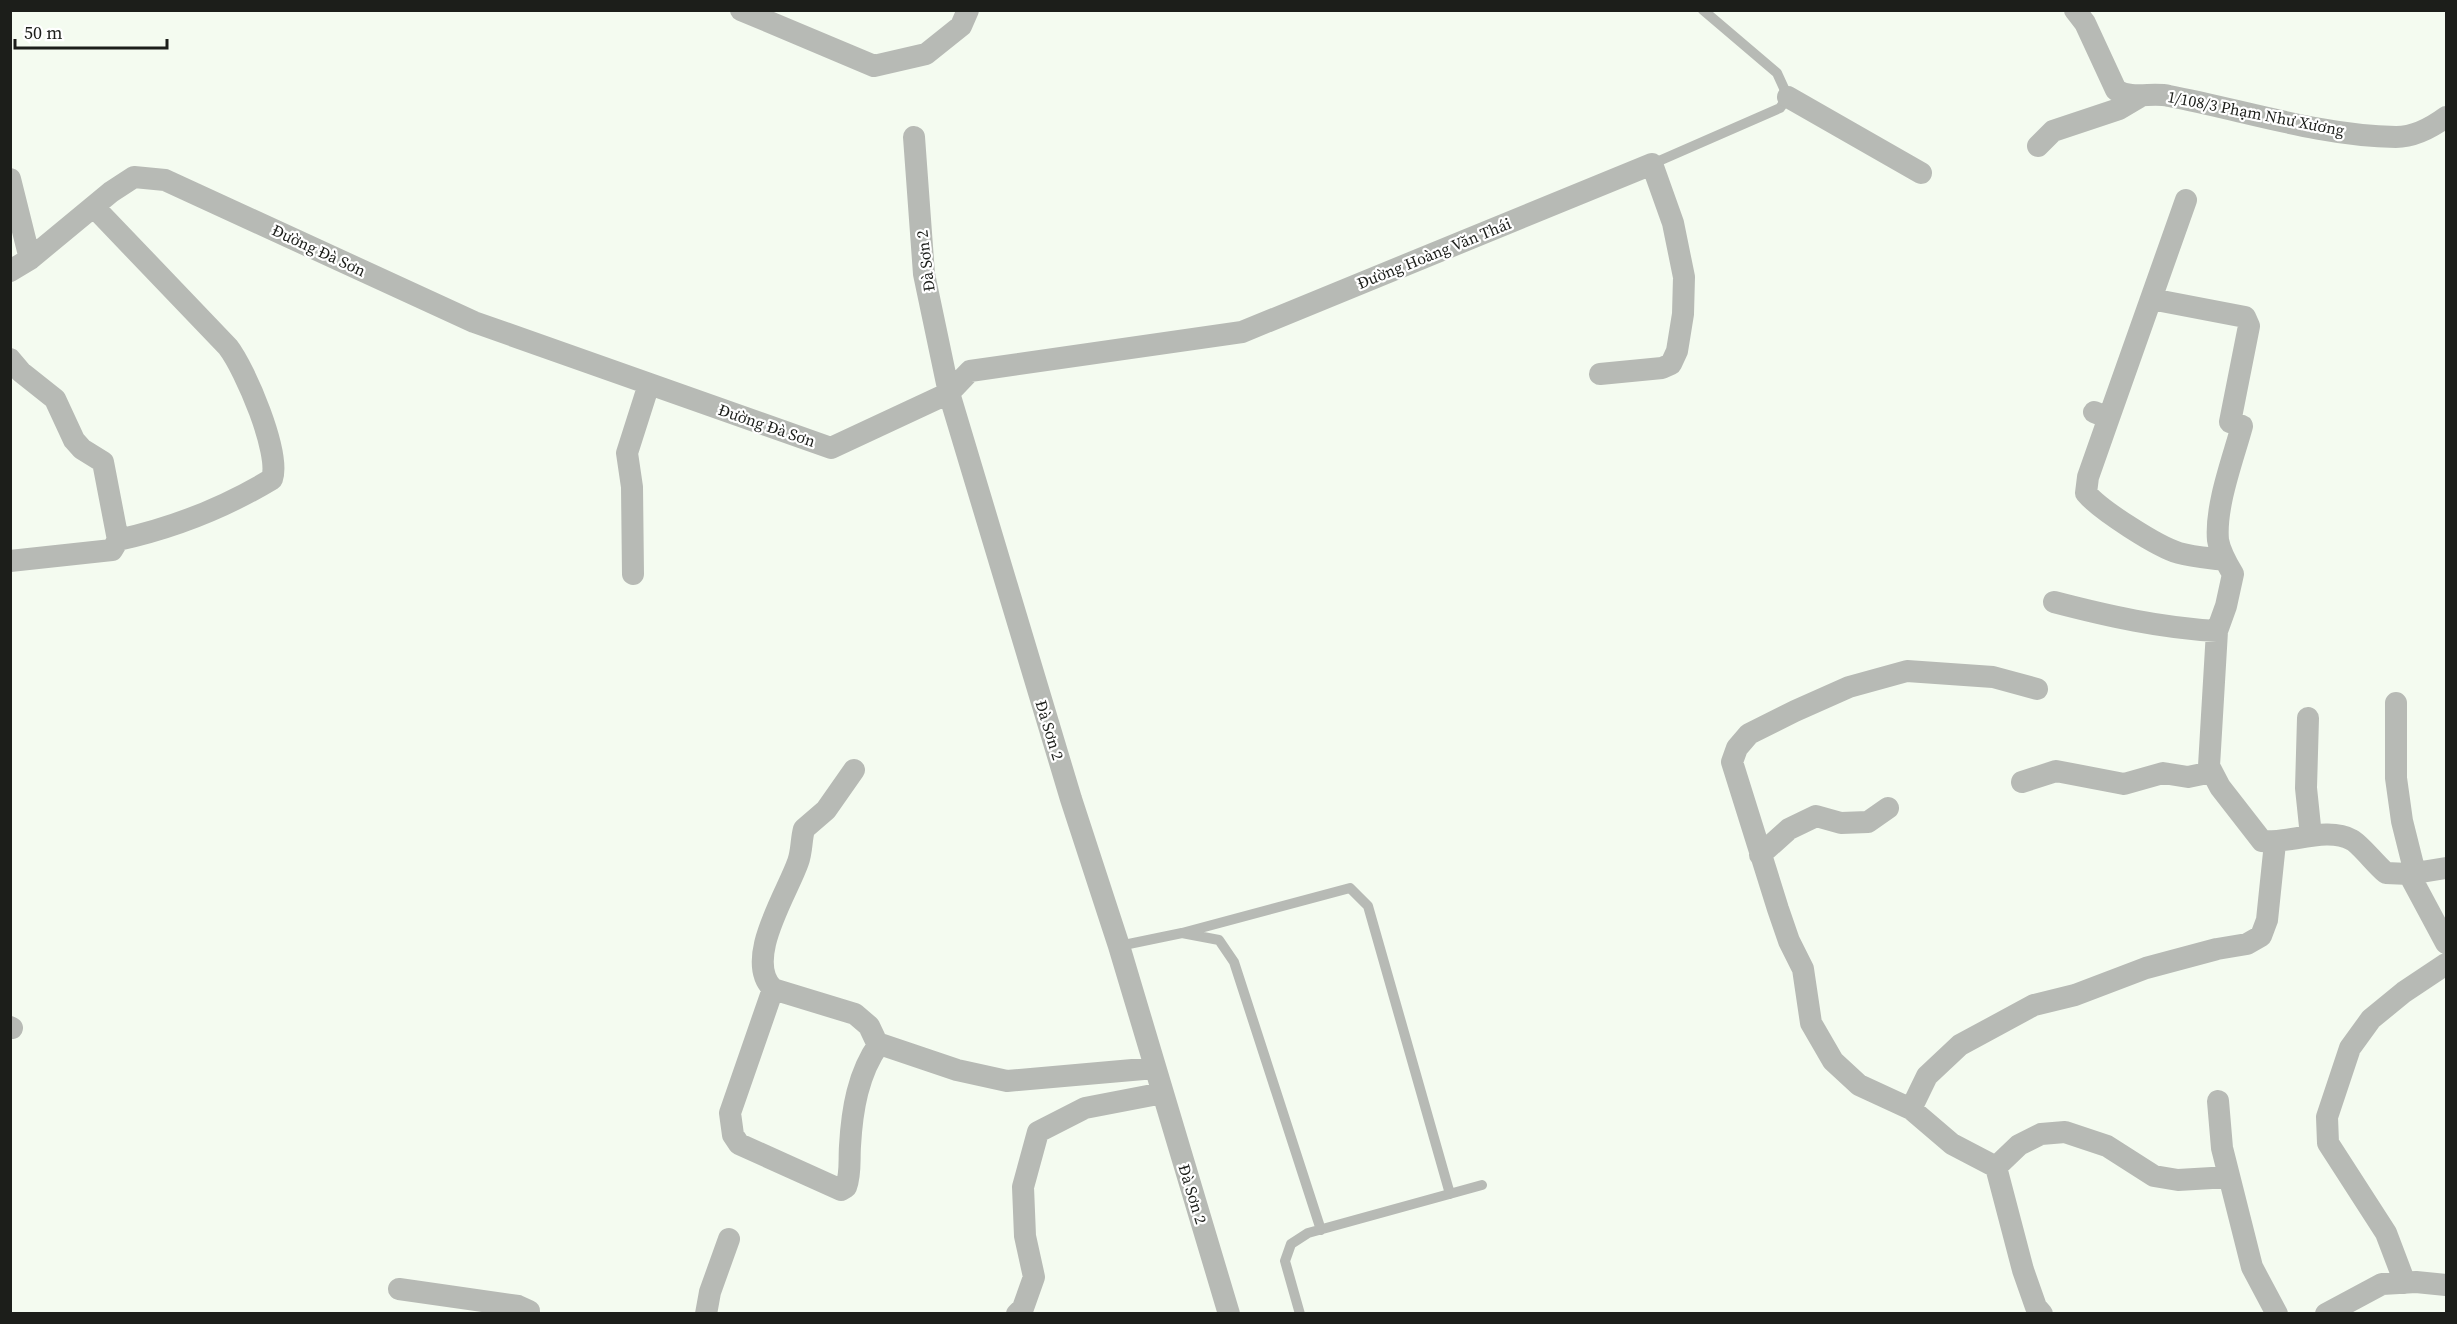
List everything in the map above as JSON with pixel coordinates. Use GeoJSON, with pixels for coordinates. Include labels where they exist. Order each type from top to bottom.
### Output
{"type":"FeatureCollection","features":[{"type":"Feature","properties":{"kind":"street"},"geometry":{"type":"LineString","coordinates":[[741,10],[874,66],[926,54],[961,26],[968,10]]}},
{"type":"Feature","properties":{"kind":"street","name":"1/108/3 Phạm Như Xương"},"geometry":{"type":"LineString","coordinates":[[2075,10],[2085,22],[2116,90],[2121,93],[2140,96],[2159,94],[2343,132],[2397,137],[2418,134],[2446,117]]}},
{"type":"Feature","properties":{"kind":"street"},"geometry":{"type":"LineString","coordinates":[[2038,146],[2053,131],[2118,109],[2140,96]]}},
{"type":"Feature","properties":{"kind":"street"},"geometry":{"type":"LineString","coordinates":[[1788,97],[1921,173]]}},
{"type":"Feature","properties":{"kind":"street","name":"Đà Sơn 2"},"geometry":{"type":"LineString","coordinates":[[914,137],[924,274],[949,393],[1229,1314]]}},
{"type":"Feature","properties":{"kind":"street"},"geometry":{"type":"LineString","coordinates":[[1600,374],[1662,368],[1671,363],[1677,351],[1683,314],[1684,277],[1672,223],[1652,164]]}},
{"type":"Feature","properties":{"kind":"street","name":"Đường Hoàng Văn Thái"},"geometry":{"type":"LineString","coordinates":[[949,393],[970,371],[1242,332],[1652,164]]}},
{"type":"Feature","properties":{"kind":"street","name":"Đường Đà Sơn"},"geometry":{"type":"LineString","coordinates":[[10,271],[30,259],[111,192],[134,177],[165,180],[474,322],[831,448],[949,393]]}},
{"type":"Feature","properties":{"kind":"street"},"geometry":{"type":"LineString","coordinates":[[10,179],[30,259]]}},
{"type":"Feature","properties":{"kind":"street"},"geometry":{"type":"LineString","coordinates":[[2186,200],[2151,299],[2101,418],[2086,493],[2095,504],[2141,532],[2153,543],[2179,553],[2225,560]]}},
{"type":"Feature","properties":{"kind":"street"},"geometry":{"type":"LineString","coordinates":[[94,207],[228,347],[239,362],[258,408],[274,473],[272,479],[199,517],[176,526],[118,540]]}},
{"type":"Feature","properties":{"kind":"street"},"geometry":{"type":"LineString","coordinates":[[2151,299],[2247,319],[2249,326],[2230,422],[2242,426],[2222,498],[2218,540],[2233,574],[2217,631],[2209,766],[2212,772],[2220,787],[2262,842],[2275,843],[2301,836],[2338,836],[2353,840],[2386,873],[2412,873],[2446,868]]}},
{"type":"Feature","properties":{"kind":"street"},"geometry":{"type":"LineString","coordinates":[[10,359],[21,372],[55,399],[74,440],[82,449],[103,462],[118,540],[112,550],[10,561]]}},
{"type":"Feature","properties":{"kind":"street"},"geometry":{"type":"LineString","coordinates":[[633,574],[632,488],[627,453],[649,384]]}},
{"type":"Feature","properties":{"kind":"street"},"geometry":{"type":"LineString","coordinates":[[2054,602],[2142,623],[2217,631]]}},
{"type":"Feature","properties":{"kind":"street"},"geometry":{"type":"LineString","coordinates":[[2037,689],[1992,677],[1907,671],[1849,687],[1749,734],[1737,748],[1732,762],[1789,941],[1803,969],[1811,1023],[1833,1060],[1859,1085],[1911,1109],[1952,1144],[1996,1167],[2023,1270],[2036,1307],[2042,1314]]}},
{"type":"Feature","properties":{"kind":"street"},"geometry":{"type":"LineString","coordinates":[[2396,703],[2396,778],[2412,873],[2446,943]]}},
{"type":"Feature","properties":{"kind":"street"},"geometry":{"type":"LineString","coordinates":[[2308,718],[2306,788],[2311,836]]}},
{"type":"Feature","properties":{"kind":"street"},"geometry":{"type":"LineString","coordinates":[[854,770],[826,810],[804,829],[799,860],[763,947],[763,974],[773,988],[855,1014],[869,1026],[879,1044],[957,1070],[1007,1081],[1155,1068]]}},
{"type":"Feature","properties":{"kind":"street"},"geometry":{"type":"LineString","coordinates":[[2022,782],[2056,771],[2124,784],[2163,773],[2188,777],[2212,772]]}},
{"type":"Feature","properties":{"kind":"street"},"geometry":{"type":"LineString","coordinates":[[1760,855],[1789,829],[1816,816],[1841,823],[1868,822],[1888,808]]}},
{"type":"Feature","properties":{"kind":"street"},"geometry":{"type":"LineString","coordinates":[[1911,1109],[1927,1076],[1960,1045],[2034,1005],[2075,994],[2146,968],[2217,949],[2247,944],[2261,936],[2266,920],[2275,843]]}},
{"type":"Feature","properties":{"kind":"street"},"geometry":{"type":"LineString","coordinates":[[2405,1283],[2386,1233],[2328,1143],[2327,1117],[2350,1048],[2371,1019],[2404,992],[2446,964]]}},
{"type":"Feature","properties":{"kind":"street"},"geometry":{"type":"LineString","coordinates":[[773,988],[730,1113],[733,1135],[739,1144],[842,1190],[846,1188],[850,1173],[854,1109],[863,1072],[879,1044]]}},
{"type":"Feature","properties":{"kind":"street"},"geometry":{"type":"LineString","coordinates":[[1017,1314],[1023,1308],[1034,1277],[1025,1236],[1023,1187],[1038,1132],[1085,1108],[1163,1093]]}},
{"type":"Feature","properties":{"kind":"street"},"geometry":{"type":"LineString","coordinates":[[2218,1101],[2222,1148],[2252,1266],[2277,1314]]}},
{"type":"Feature","properties":{"kind":"street"},"geometry":{"type":"LineString","coordinates":[[1996,1167],[2019,1145],[2041,1134],[2065,1132],[2107,1146],[2154,1176],[2178,1180],[2229,1177]]}},
{"type":"Feature","properties":{"kind":"street"},"geometry":{"type":"LineString","coordinates":[[706,1314],[710,1292],[729,1239]]}},
{"type":"Feature","properties":{"kind":"street"},"geometry":{"type":"LineString","coordinates":[[2326,1314],[2382,1284],[2446,1284]]}},
{"type":"Feature","properties":{"kind":"street"},"geometry":{"type":"LineString","coordinates":[[399,1289],[518,1306],[529,1311],[530,1314]]}},
{"type":"Feature","properties":{"kind":"lane"},"geometry":{"type":"LineString","coordinates":[[1652,164],[1780,108],[1788,97],[1778,74],[1703,10]]}},
{"type":"Feature","properties":{"kind":"lane"},"geometry":{"type":"LineString","coordinates":[[1119,946],[1182,933],[1350,888],[1368,906],[1450,1194]]}},
{"type":"Feature","properties":{"kind":"lane"},"geometry":{"type":"LineString","coordinates":[[1182,933],[1219,940],[1234,962],[1321,1230]]}},
{"type":"Feature","properties":{"kind":"lane"},"geometry":{"type":"LineString","coordinates":[[1300,1314],[1285,1261],[1291,1244],[1308,1233],[1482,1185]]}}]}
